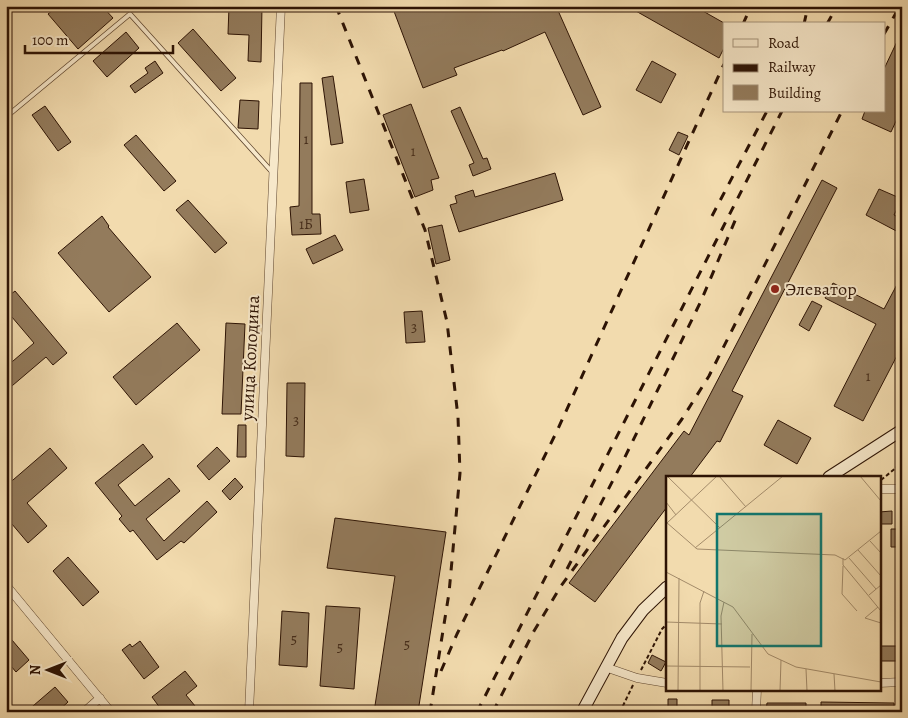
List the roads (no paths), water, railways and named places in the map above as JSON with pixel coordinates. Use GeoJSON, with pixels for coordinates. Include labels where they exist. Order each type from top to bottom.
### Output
{"type":"FeatureCollection","features":[{"type":"Feature","properties":{"kind":"main road"},"geometry":{"type":"LineString","coordinates":[[831,476],[902,430]]}},
{"type":"Feature","properties":{"kind":"main road"},"geometry":{"type":"LineString","coordinates":[[582,712],[622,638],[643,610],[666,588]]}},
{"type":"Feature","properties":{"kind":"street","name":"улица Колодина"},"geometry":{"type":"LineString","coordinates":[[249,712],[281,6]]}},
{"type":"Feature","properties":{"kind":"street"},"geometry":{"type":"LineString","coordinates":[[880,489],[902,489]]}},
{"type":"Feature","properties":{"kind":"street"},"geometry":{"type":"LineString","coordinates":[[6,585],[111,712]]}},
{"type":"Feature","properties":{"kind":"street"},"geometry":{"type":"LineString","coordinates":[[605,667],[637,678],[666,684]]}},
{"type":"Feature","properties":{"kind":"street"},"geometry":{"type":"LineString","coordinates":[[880,683],[902,682]]}},
{"type":"Feature","properties":{"kind":"street"},"geometry":{"type":"LineString","coordinates":[[756,712],[757,690]]}},
{"type":"Feature","properties":{"kind":"street"},"geometry":{"type":"LineString","coordinates":[[84,712],[100,698]]}},
{"type":"Feature","properties":{"kind":"lane"},"geometry":{"type":"LineString","coordinates":[[6,117],[130,14],[273,173]]}},
{"type":"Feature","properties":{"kind":"railway"},"geometry":{"type":"LineString","coordinates":[[336,6],[425,230],[447,322],[458,417],[460,473],[449,593],[430,712]]}},
{"type":"Feature","properties":{"kind":"railway"},"geometry":{"type":"LineString","coordinates":[[744,22],[751,6]]}},
{"type":"Feature","properties":{"kind":"railway"},"geometry":{"type":"LineString","coordinates":[[804,22],[808,6]]}},
{"type":"Feature","properties":{"kind":"railway"},"geometry":{"type":"LineString","coordinates":[[828,22],[837,6]]}},
{"type":"Feature","properties":{"kind":"railway"},"geometry":{"type":"LineString","coordinates":[[886,30],[900,6]]}},
{"type":"Feature","properties":{"kind":"railway"},"geometry":{"type":"LineString","coordinates":[[441,671],[457,634],[557,431],[723,66]]}},
{"type":"Feature","properties":{"kind":"railway"},"geometry":{"type":"LineString","coordinates":[[712,216],[766,112]]}},
{"type":"Feature","properties":{"kind":"railway"},"geometry":{"type":"LineString","coordinates":[[477,712],[781,112]]}},
{"type":"Feature","properties":{"kind":"railway"},"geometry":{"type":"LineString","coordinates":[[493,712],[534,631],[561,586],[682,419],[709,376],[841,112]]}},
{"type":"Feature","properties":{"kind":"railway"},"geometry":{"type":"LineString","coordinates":[[567,569],[624,459],[701,301],[737,216]]}},
{"type":"Feature","properties":{"kind":"place","name":"Элеватор"},"geometry":{"type":"Point","coordinates":[775,289]}}]}
